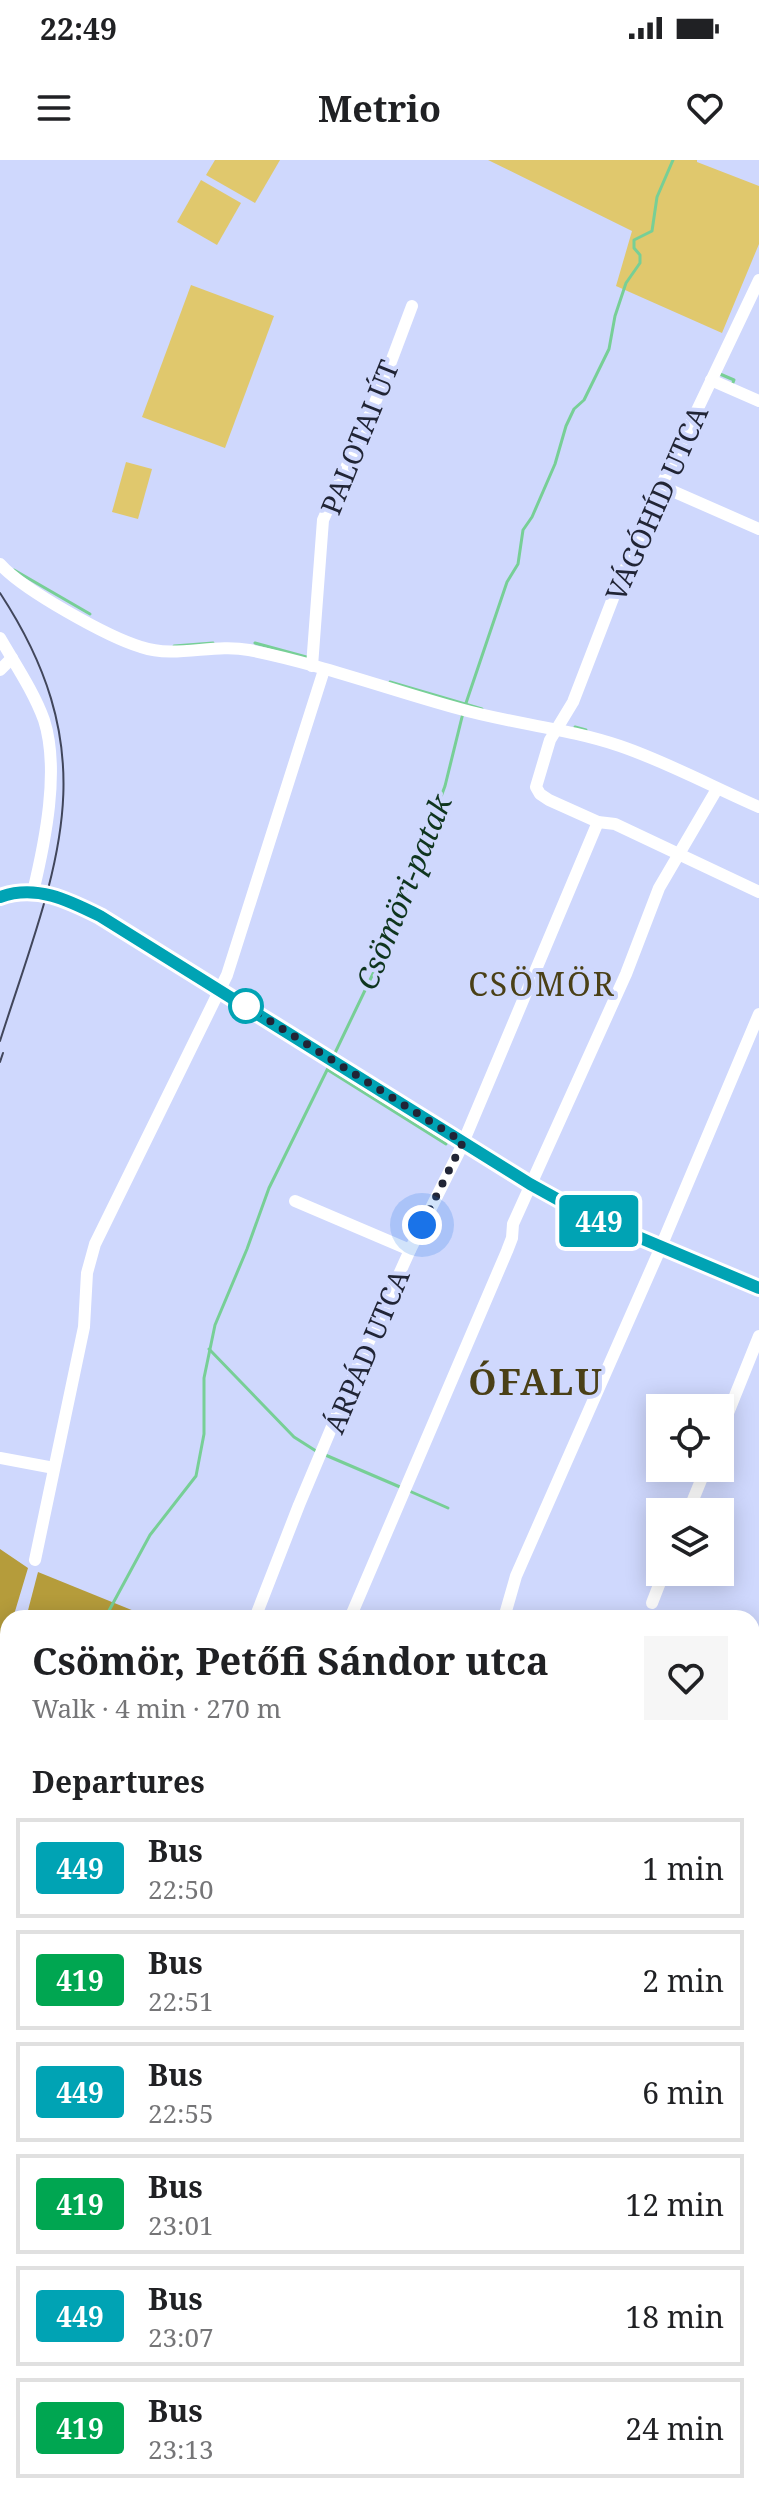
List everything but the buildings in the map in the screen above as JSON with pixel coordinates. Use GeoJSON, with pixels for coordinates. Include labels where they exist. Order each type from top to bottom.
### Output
{"type":"FeatureCollection","features":[{"type":"Feature","properties":{"kind":"street","name":"VÁGÓHÍD UTCA"},"geometry":{"type":"LineString","coordinates":[[598,822],[543,797],[536,782],[550,740],[573,702],[661,486],[759,280]]}},
{"type":"Feature","properties":{"kind":"street","name":"PALOTAI ÚT"},"geometry":{"type":"LineString","coordinates":[[35,1560],[84,1327],[87,1273],[95,1244],[227,975],[315,664],[323,520],[380,391],[412,306]]}},
{"type":"Feature","properties":{"kind":"street"},"geometry":{"type":"LineString","coordinates":[[746,309],[759,315]]}},
{"type":"Feature","properties":{"kind":"street"},"geometry":{"type":"LineString","coordinates":[[711,380],[759,401]]}},
{"type":"Feature","properties":{"kind":"street"},"geometry":{"type":"LineString","coordinates":[[661,486],[759,529]]}},
{"type":"Feature","properties":{"kind":"street"},"geometry":{"type":"LineString","coordinates":[[0,564],[22,583],[117,639],[152,651],[247,649],[315,664],[462,710],[496,719],[558,728],[622,747],[759,807]]}},
{"type":"Feature","properties":{"kind":"street"},"geometry":{"type":"LineString","coordinates":[[0,638],[43,718],[48,737],[51,764],[43,853],[33,892]]}},
{"type":"Feature","properties":{"kind":"street"},"geometry":{"type":"LineString","coordinates":[[0,670],[12,658]]}},
{"type":"Feature","properties":{"kind":"street"},"geometry":{"type":"LineString","coordinates":[[353,1610],[507,1251],[513,1224],[626,974],[659,888],[717,789]]}},
{"type":"Feature","properties":{"kind":"street"},"geometry":{"type":"LineString","coordinates":[[598,822],[615,824],[759,892]]}},
{"type":"Feature","properties":{"kind":"street","name":"ÁRPÁD UTCA"},"geometry":{"type":"LineString","coordinates":[[258,1610],[322,1453],[410,1250],[463,1142],[598,822]]}},
{"type":"Feature","properties":{"kind":"street"},"geometry":{"type":"LineString","coordinates":[[0,897],[33,892],[54,895],[100,916],[530,1184],[586,1215],[759,1288]]}},
{"type":"Feature","properties":{"kind":"street"},"geometry":{"type":"LineString","coordinates":[[506,1610],[516,1576],[759,1014]]}},
{"type":"Feature","properties":{"kind":"street"},"geometry":{"type":"LineString","coordinates":[[295,1201],[410,1250]]}},
{"type":"Feature","properties":{"kind":"street"},"geometry":{"type":"LineString","coordinates":[[734,1398],[759,1336]]}},
{"type":"Feature","properties":{"kind":"street"},"geometry":{"type":"LineString","coordinates":[[0,1458],[54,1468]]}},
{"type":"Feature","properties":{"kind":"street"},"geometry":{"type":"LineString","coordinates":[[652,1603],[659,1586]]}},
{"type":"Feature","properties":{"kind":"shaded area"},"geometry":{"type":"Polygon","coordinates":[[[215,160],[280,160],[255,203],[206,175],[215,160]]]}},
{"type":"Feature","properties":{"kind":"shaded area"},"geometry":{"type":"Polygon","coordinates":[[[488,160],[697,160],[759,186],[759,244],[722,333],[616,286],[632,231],[488,160]]]}},
{"type":"Feature","properties":{"kind":"shaded area"},"geometry":{"type":"Polygon","coordinates":[[[201,180],[241,203],[217,245],[177,222],[201,180]]]}},
{"type":"Feature","properties":{"kind":"shaded area"},"geometry":{"type":"Polygon","coordinates":[[[191,285],[274,316],[225,448],[142,417],[191,285]]]}},
{"type":"Feature","properties":{"kind":"shaded area"},"geometry":{"type":"Polygon","coordinates":[[[126,462],[152,469],[138,519],[112,512],[126,462]]]}},
{"type":"Feature","properties":{"kind":"shaded area"},"geometry":{"type":"Polygon","coordinates":[[[0,1549],[28,1568],[15,1610],[0,1610],[0,1549]]]}},
{"type":"Feature","properties":{"kind":"shaded area"},"geometry":{"type":"Polygon","coordinates":[[[38,1572],[132,1610],[28,1610],[38,1572]]]}},
{"type":"Feature","properties":{"kind":"waterway","name":"Csömöri-patak"},"geometry":{"type":"LineString","coordinates":[[465,706],[507,582],[518,564],[523,530],[532,517],[555,464],[574,409],[584,400],[609,349],[615,316],[626,283],[640,263],[634,240],[652,231],[657,197],[673,160]]}},
{"type":"Feature","properties":{"kind":"waterway"},"geometry":{"type":"LineString","coordinates":[[720,374],[734,380],[732,385]]}},
{"type":"Feature","properties":{"kind":"waterway"},"geometry":{"type":"LineString","coordinates":[[14,570],[90,614]]}},
{"type":"Feature","properties":{"kind":"waterway"},"geometry":{"type":"LineString","coordinates":[[174,646],[213,643]]}},
{"type":"Feature","properties":{"kind":"waterway"},"geometry":{"type":"LineString","coordinates":[[255,643],[310,658]]}},
{"type":"Feature","properties":{"kind":"waterway"},"geometry":{"type":"LineString","coordinates":[[390,682],[482,709]]}},
{"type":"Feature","properties":{"kind":"waterway","name":"Csömöri-patak"},"geometry":{"type":"LineString","coordinates":[[333,1057],[381,957],[445,786],[463,713]]}},
{"type":"Feature","properties":{"kind":"waterway"},"geometry":{"type":"LineString","coordinates":[[575,727],[586,730]]}},
{"type":"Feature","properties":{"kind":"waterway","name":"Csömöri-patak"},"geometry":{"type":"LineString","coordinates":[[109,1610],[150,1535],[196,1476],[204,1434],[204,1378],[215,1325],[269,1188],[330,1064]]}},
{"type":"Feature","properties":{"kind":"waterway"},"geometry":{"type":"LineString","coordinates":[[328,1070],[446,1144]]}},
{"type":"Feature","properties":{"kind":"waterway"},"geometry":{"type":"LineString","coordinates":[[209,1349],[294,1437],[316,1451]]}},
{"type":"Feature","properties":{"kind":"waterway"},"geometry":{"type":"LineString","coordinates":[[323,1454],[400,1487]]}},
{"type":"Feature","properties":{"kind":"waterway"},"geometry":{"type":"LineString","coordinates":[[407,1490],[448,1508]]}},
{"type":"Feature","properties":{"kind":"tram line"},"geometry":{"type":"LineString","coordinates":[[0,593],[34,653],[54,710],[63,763],[62,816],[53,868],[39,922],[0,1041]]}},
{"type":"Feature","properties":{"kind":"tram line"},"geometry":{"type":"LineString","coordinates":[[0,1062],[3,1053]]}},
{"type":"Feature","properties":{"kind":"bus line","name":"449"},"geometry":{"type":"LineString","coordinates":[[0,897],[22,892],[54,895],[100,916],[530,1184],[586,1215],[759,1288]]}},
{"type":"Feature","properties":{"kind":"district","name":"CSÖMÖR"},"geometry":{"type":"Point","coordinates":[542,983]}},
{"type":"Feature","properties":{"kind":"district","name":"ÓFALU"},"geometry":{"type":"Point","coordinates":[536,1381]}},
{"type":"Feature","properties":{"kind":"route"},"geometry":{"type":"LineString","coordinates":[[246,1006],[463,1142],[422,1225]]}}]}
